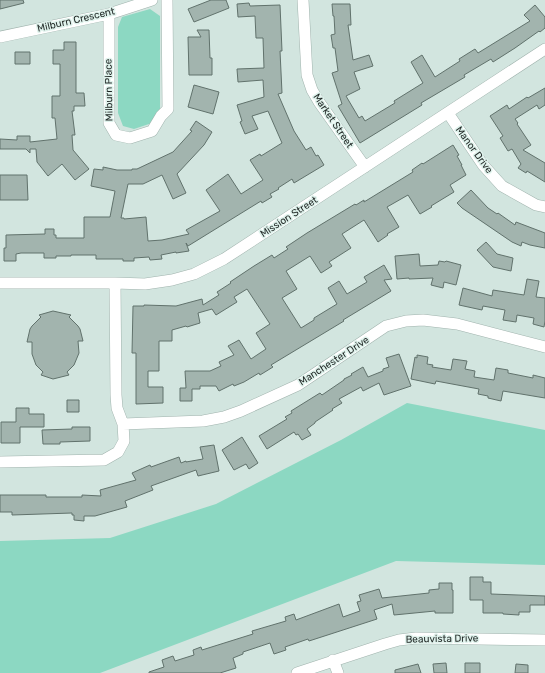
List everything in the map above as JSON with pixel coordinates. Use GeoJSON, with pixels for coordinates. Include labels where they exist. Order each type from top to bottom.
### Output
{"type":"FeatureCollection","features":[{"type":"Feature","properties":{"kind":"street","name":"Milburn Crescent"},"geometry":{"type":"LineString","coordinates":[[0,37],[108,14],[152,0]]}},
{"type":"Feature","properties":{"kind":"street","name":"Milburn Place"},"geometry":{"type":"LineString","coordinates":[[108,14],[108,123],[116,134],[130,138],[152,131],[161,116],[168,109],[167,0]]}},
{"type":"Feature","properties":{"kind":"street","name":"Market Street"},"geometry":{"type":"LineString","coordinates":[[303,0],[306,75],[319,102],[365,167]]}},
{"type":"Feature","properties":{"kind":"street","name":"Mission Street"},"geometry":{"type":"LineString","coordinates":[[0,283],[145,284],[172,280],[194,274],[224,259],[545,50]]}},
{"type":"Feature","properties":{"kind":"street","name":"Manor Drive"},"geometry":{"type":"LineString","coordinates":[[448,113],[483,165],[502,186],[536,205],[545,207]]}},
{"type":"Feature","properties":{"kind":"street"},"geometry":{"type":"LineString","coordinates":[[0,462],[104,460],[118,452],[124,441],[123,424],[117,408],[116,395],[115,283]]}},
{"type":"Feature","properties":{"kind":"street","name":"Manchester Drive"},"geometry":{"type":"LineString","coordinates":[[123,424],[204,421],[224,417],[241,411],[298,385],[386,326],[406,321],[423,320],[457,324],[545,347]]}},
{"type":"Feature","properties":{"kind":"street","name":"Beauvista Drive"},"geometry":{"type":"LineString","coordinates":[[297,673],[385,644],[416,638],[545,640]]}},
{"type":"Feature","properties":{"kind":"street"},"geometry":{"type":"LineString","coordinates":[[333,660],[338,673]]}},
{"type":"Feature","properties":{"kind":"green space"},"geometry":{"type":"Polygon","coordinates":[[[150,9],[160,16],[160,113],[152,123],[134,129],[123,126],[118,113],[118,27],[122,17],[150,9]]]}},
{"type":"Feature","properties":{"kind":"green space"},"geometry":{"type":"Polygon","coordinates":[[[407,403],[545,430],[545,565],[396,561],[100,673],[0,673],[0,541],[110,538],[216,504],[341,440],[407,403]]]}},
{"type":"Feature","properties":{"kind":"building"},"geometry":{"type":"Polygon","coordinates":[[[0,0],[23,0],[24,3],[0,9],[0,0]]]}},
{"type":"Feature","properties":{"kind":"building"},"geometry":{"type":"Polygon","coordinates":[[[211,0],[226,0],[229,8],[194,22],[188,9],[211,0]]]}},
{"type":"Feature","properties":{"kind":"building"},"geometry":{"type":"Polygon","coordinates":[[[249,3],[250,6],[280,5],[282,93],[278,94],[294,131],[306,150],[311,147],[316,156],[318,155],[324,165],[294,183],[292,179],[270,194],[272,197],[262,203],[261,201],[188,246],[186,243],[189,251],[161,255],[162,259],[150,260],[149,257],[134,258],[134,261],[123,261],[123,259],[96,259],[96,255],[71,255],[56,256],[56,258],[44,258],[44,253],[21,253],[16,254],[16,261],[4,261],[6,235],[45,234],[45,229],[54,229],[54,235],[56,235],[56,238],[84,238],[84,217],[110,217],[115,191],[91,186],[94,169],[103,170],[103,167],[117,170],[137,169],[173,152],[192,131],[190,130],[196,121],[212,132],[204,145],[177,174],[186,193],[173,199],[162,175],[143,184],[128,184],[121,218],[146,217],[148,241],[162,240],[189,234],[186,230],[220,211],[206,190],[228,174],[241,194],[263,180],[250,160],[260,154],[261,156],[282,143],[268,111],[252,116],[258,129],[245,134],[240,122],[242,121],[237,105],[264,97],[263,80],[238,82],[237,69],[264,68],[263,38],[256,38],[255,16],[238,17],[237,4],[249,3]]]}},
{"type":"Feature","properties":{"kind":"building"},"geometry":{"type":"Polygon","coordinates":[[[332,4],[350,4],[351,25],[348,25],[353,60],[369,55],[373,66],[354,72],[360,89],[346,96],[359,118],[362,116],[365,121],[395,103],[394,101],[423,83],[411,62],[422,55],[435,77],[460,61],[459,59],[475,49],[478,53],[530,21],[524,15],[535,5],[545,17],[545,28],[493,62],[491,59],[464,75],[465,77],[421,103],[422,105],[360,143],[338,106],[342,104],[332,73],[338,71],[335,48],[333,48],[331,35],[335,34],[332,4]]]}},
{"type":"Feature","properties":{"kind":"building"},"geometry":{"type":"Polygon","coordinates":[[[197,30],[209,30],[212,75],[189,75],[188,37],[201,37],[197,30]]]}},
{"type":"Feature","properties":{"kind":"building"},"geometry":{"type":"Polygon","coordinates":[[[64,42],[76,42],[76,93],[84,93],[85,106],[74,106],[74,111],[72,111],[75,135],[72,135],[73,150],[89,169],[75,180],[62,164],[48,176],[37,162],[36,149],[30,149],[30,153],[26,149],[0,149],[0,139],[17,140],[17,136],[30,136],[30,142],[57,139],[55,118],[52,118],[52,96],[60,96],[60,64],[53,64],[53,50],[64,50],[64,42]]]}},
{"type":"Feature","properties":{"kind":"building"},"geometry":{"type":"Polygon","coordinates":[[[15,52],[30,52],[30,64],[15,64],[15,52]]]}},
{"type":"Feature","properties":{"kind":"building"},"geometry":{"type":"Polygon","coordinates":[[[194,85],[219,92],[213,114],[188,107],[194,85]]]}},
{"type":"Feature","properties":{"kind":"building"},"geometry":{"type":"Polygon","coordinates":[[[545,88],[545,105],[539,109],[537,105],[515,119],[531,145],[523,150],[545,163],[545,182],[527,171],[526,173],[518,168],[521,164],[512,149],[508,151],[500,138],[503,136],[490,116],[507,105],[509,109],[527,97],[528,98],[545,88]]]}},
{"type":"Feature","properties":{"kind":"building"},"geometry":{"type":"Polygon","coordinates":[[[453,145],[459,155],[457,156],[466,175],[450,185],[454,192],[420,214],[408,195],[387,207],[399,227],[387,234],[388,235],[378,242],[364,220],[342,234],[351,248],[329,262],[332,266],[321,273],[310,256],[286,271],[297,289],[282,298],[301,328],[337,304],[328,288],[339,281],[347,294],[367,282],[364,277],[384,265],[392,279],[384,280],[391,291],[271,365],[273,367],[260,375],[259,373],[244,382],[234,386],[233,384],[219,391],[216,386],[200,386],[200,389],[192,389],[192,401],[180,401],[180,388],[186,388],[185,371],[210,371],[221,366],[219,362],[234,355],[228,346],[239,340],[251,359],[266,349],[256,333],[270,324],[247,289],[234,297],[237,302],[216,315],[212,309],[198,313],[200,323],[172,330],[172,341],[159,341],[159,371],[148,371],[148,387],[163,387],[163,403],[136,404],[136,353],[132,353],[133,306],[176,306],[202,299],[203,305],[219,295],[217,292],[231,283],[230,282],[254,266],[272,255],[274,258],[288,249],[286,247],[307,233],[355,204],[356,205],[364,200],[364,202],[413,172],[412,170],[422,163],[423,164],[453,145]]]}},
{"type":"Feature","properties":{"kind":"building"},"geometry":{"type":"Polygon","coordinates":[[[0,175],[27,175],[28,200],[0,200],[0,175]]]}},
{"type":"Feature","properties":{"kind":"building"},"geometry":{"type":"Polygon","coordinates":[[[471,190],[488,208],[515,225],[516,222],[545,233],[545,248],[522,242],[521,246],[512,242],[462,208],[457,203],[471,190]]]}},
{"type":"Feature","properties":{"kind":"building"},"geometry":{"type":"Polygon","coordinates":[[[486,242],[497,254],[513,258],[511,271],[493,267],[477,250],[486,242]]]}},
{"type":"Feature","properties":{"kind":"building"},"geometry":{"type":"Polygon","coordinates":[[[419,254],[420,266],[438,265],[439,261],[446,261],[461,265],[456,285],[444,282],[443,288],[431,285],[433,278],[397,279],[395,256],[419,254]]]}},
{"type":"Feature","properties":{"kind":"building"},"geometry":{"type":"Polygon","coordinates":[[[527,279],[539,281],[536,297],[545,298],[544,327],[533,324],[534,318],[517,315],[516,322],[503,320],[505,310],[483,306],[482,310],[459,305],[463,288],[492,296],[493,290],[524,295],[527,279]]]}},
{"type":"Feature","properties":{"kind":"building"},"geometry":{"type":"Polygon","coordinates":[[[53,311],[71,315],[69,317],[80,329],[83,341],[78,341],[79,353],[74,365],[67,372],[69,375],[53,379],[41,375],[43,372],[36,365],[32,354],[32,342],[27,342],[30,329],[41,317],[39,315],[53,311]]]}},
{"type":"Feature","properties":{"kind":"building"},"geometry":{"type":"Polygon","coordinates":[[[399,354],[411,386],[384,395],[379,383],[363,391],[361,387],[339,399],[342,403],[307,429],[311,435],[302,440],[298,434],[296,435],[294,432],[267,449],[259,436],[287,419],[285,417],[292,413],[291,411],[320,393],[322,395],[363,367],[368,377],[383,371],[383,369],[389,367],[386,358],[399,354]]]}},
{"type":"Feature","properties":{"kind":"building"},"geometry":{"type":"Polygon","coordinates":[[[417,355],[428,357],[427,364],[433,365],[432,367],[451,370],[453,359],[467,361],[465,369],[475,371],[474,377],[494,380],[496,368],[508,370],[508,373],[533,378],[533,375],[545,378],[545,398],[503,391],[501,401],[478,394],[479,389],[436,381],[435,384],[411,379],[415,357],[417,358],[417,355]]]}},
{"type":"Feature","properties":{"kind":"building"},"geometry":{"type":"Polygon","coordinates":[[[67,400],[79,400],[79,412],[67,412],[67,400]]]}},
{"type":"Feature","properties":{"kind":"building"},"geometry":{"type":"Polygon","coordinates":[[[16,408],[29,408],[29,414],[44,414],[44,427],[20,427],[20,443],[1,443],[1,422],[16,422],[16,408]]]}},
{"type":"Feature","properties":{"kind":"building"},"geometry":{"type":"Polygon","coordinates":[[[72,427],[90,427],[90,441],[43,444],[42,430],[72,429],[72,427]]]}},
{"type":"Feature","properties":{"kind":"building"},"geometry":{"type":"Polygon","coordinates":[[[242,437],[258,463],[249,469],[246,464],[234,470],[222,450],[242,437]]]}},
{"type":"Feature","properties":{"kind":"building"},"geometry":{"type":"Polygon","coordinates":[[[214,445],[219,471],[198,476],[196,470],[151,486],[153,490],[125,501],[127,507],[95,516],[84,516],[84,521],[74,520],[74,515],[72,515],[72,513],[12,515],[12,512],[0,512],[0,495],[46,495],[46,497],[82,497],[82,495],[101,496],[100,490],[136,480],[132,473],[150,465],[151,467],[179,457],[181,463],[203,459],[200,447],[214,445]]]}},
{"type":"Feature","properties":{"kind":"building"},"geometry":{"type":"Polygon","coordinates":[[[470,577],[483,577],[483,582],[491,582],[491,594],[545,596],[545,605],[530,605],[530,612],[519,612],[519,615],[483,613],[483,600],[470,600],[470,577]]]}},
{"type":"Feature","properties":{"kind":"building"},"geometry":{"type":"Polygon","coordinates":[[[439,583],[452,583],[453,613],[435,613],[435,611],[394,615],[392,604],[374,610],[377,619],[309,641],[308,639],[285,647],[286,650],[274,654],[270,643],[243,652],[243,654],[233,658],[236,668],[220,673],[149,673],[164,667],[162,660],[173,656],[175,661],[194,655],[193,650],[201,647],[202,650],[253,634],[252,631],[286,621],[285,617],[294,614],[296,620],[339,604],[343,617],[360,611],[357,602],[361,601],[359,595],[379,589],[382,598],[429,593],[429,590],[439,589],[439,583]]]}},
{"type":"Feature","properties":{"kind":"building"},"geometry":{"type":"Polygon","coordinates":[[[446,663],[447,673],[434,673],[433,664],[446,663]]]}},
{"type":"Feature","properties":{"kind":"building"},"geometry":{"type":"Polygon","coordinates":[[[465,663],[480,663],[480,673],[465,673],[465,663]]]}},
{"type":"Feature","properties":{"kind":"building"},"geometry":{"type":"Polygon","coordinates":[[[418,664],[421,673],[395,673],[395,670],[418,664]]]}},
{"type":"Feature","properties":{"kind":"building"},"geometry":{"type":"Polygon","coordinates":[[[516,664],[528,665],[528,673],[515,673],[516,664]]]}}]}
